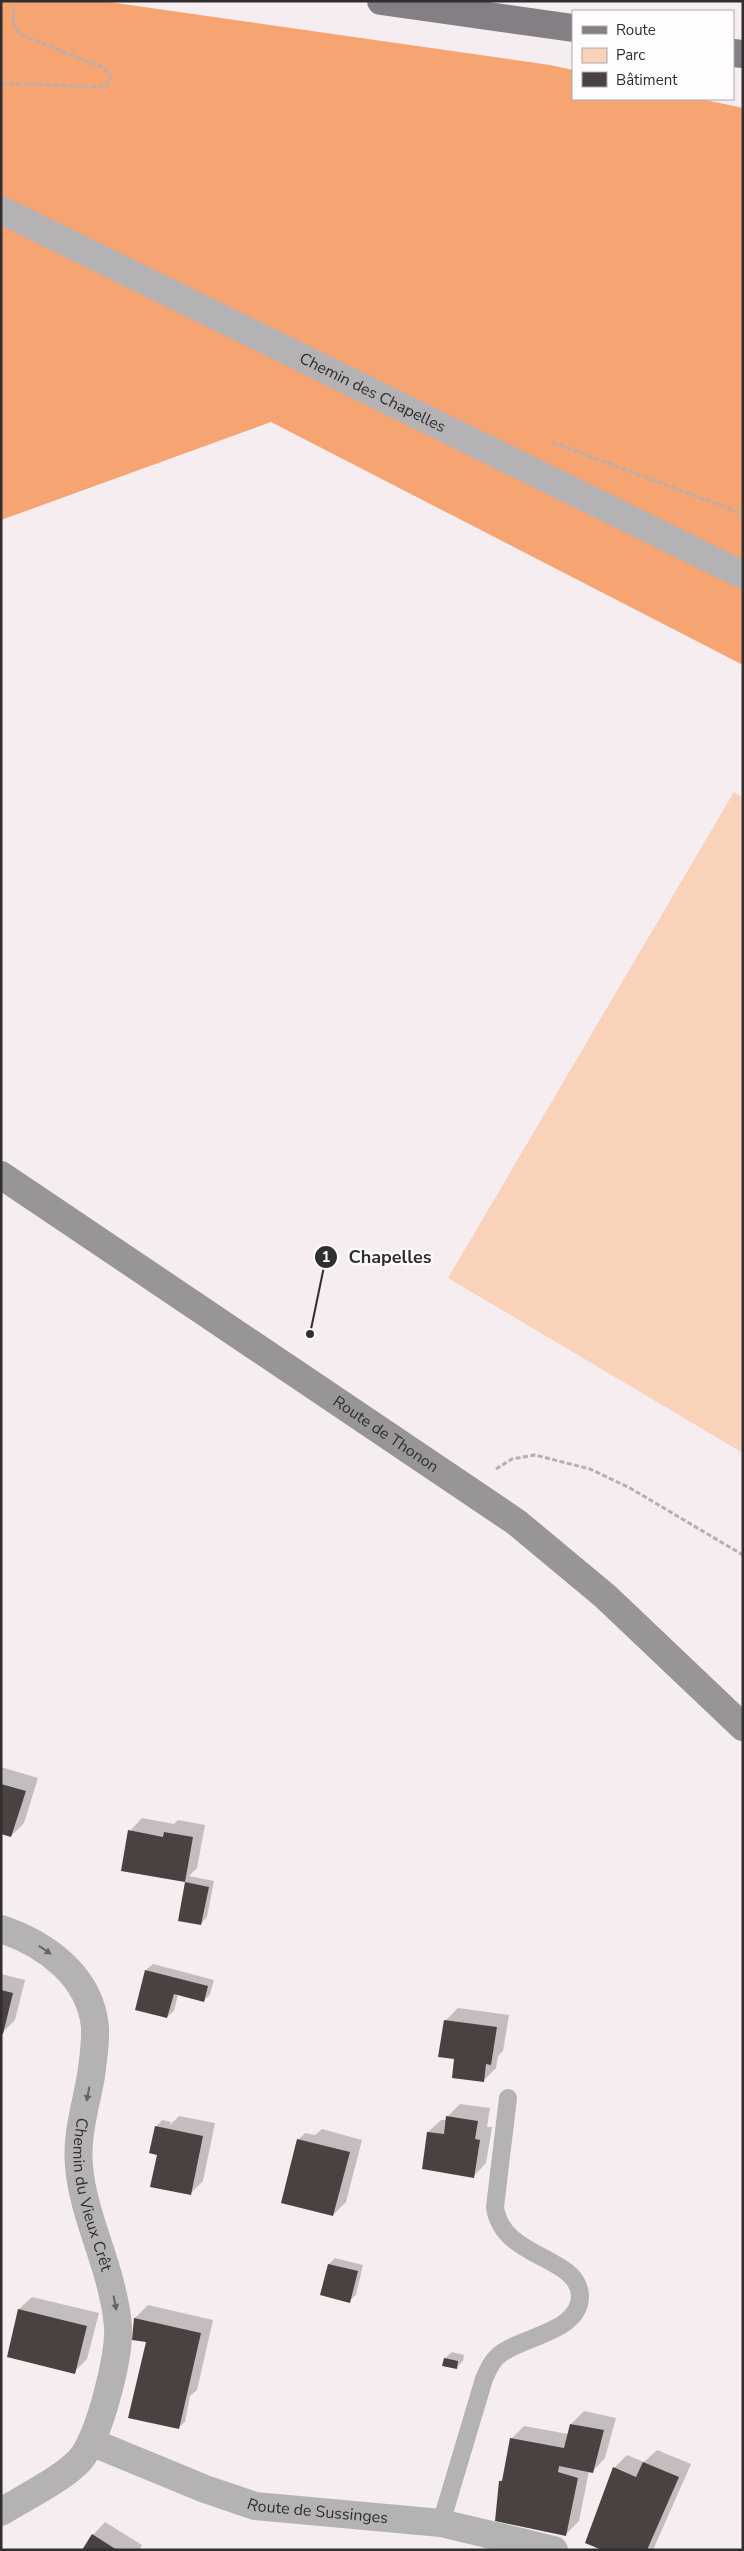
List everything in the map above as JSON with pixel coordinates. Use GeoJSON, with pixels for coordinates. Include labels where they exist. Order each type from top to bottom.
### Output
{"type":"FeatureCollection","features":[{"type":"Feature","properties":{"kind":"main road"},"geometry":{"type":"LineString","coordinates":[[381,1],[572,28]]}},
{"type":"Feature","properties":{"kind":"main road","name":"Route de Thonon"},"geometry":{"type":"LineString","coordinates":[[4,1182],[468,1489],[523,1528],[604,1596],[743,1727]]}},
{"type":"Feature","properties":{"kind":"street","name":"Chemin des Chapelles"},"geometry":{"type":"LineString","coordinates":[[1,210],[743,575]]}},
{"type":"Feature","properties":{"kind":"street","name":"Chemin du Vieux Crêt"},"geometry":{"type":"LineString","coordinates":[[1,1929],[21,1936],[54,1956],[69,1970],[82,1987],[91,2006],[95,2027],[94,2050],[78,2146],[78,2163],[84,2196],[115,2304],[118,2328],[117,2351],[112,2373],[91,2442],[77,2462],[1,2512]]}},
{"type":"Feature","properties":{"kind":"street","name":"Route de Sussinges"},"geometry":{"type":"LineString","coordinates":[[91,2442],[222,2496],[255,2506],[441,2523],[554,2550]]}},
{"type":"Feature","properties":{"kind":"lane"},"geometry":{"type":"LineString","coordinates":[[441,2523],[484,2378],[492,2362],[505,2351],[567,2322],[573,2316],[579,2303],[578,2286],[568,2272],[512,2240],[498,2221],[495,2207],[508,2098]]}},
{"type":"Feature","properties":{"kind":"path"},"geometry":{"type":"LineString","coordinates":[[1,83],[100,87],[106,85],[110,79],[109,73],[104,68],[20,34],[13,22],[14,5]]}},
{"type":"Feature","properties":{"kind":"path"},"geometry":{"type":"LineString","coordinates":[[547,442],[557,443],[743,514]]}},
{"type":"Feature","properties":{"kind":"path"},"geometry":{"type":"LineString","coordinates":[[468,1489],[512,1459],[523,1456],[547,1456],[590,1469],[630,1488],[743,1555]]}},
{"type":"Feature","properties":{"kind":"green space"},"geometry":{"type":"Polygon","coordinates":[[[734,792],[743,798],[743,1453],[448,1278],[734,792]]]}},
{"type":"Feature","properties":{"kind":"shaded area"},"geometry":{"type":"Polygon","coordinates":[[[1,1],[109,2],[550,65],[572,70],[572,100],[706,100],[743,108],[743,665],[271,422],[1,520],[1,1]]]}},
{"type":"Feature","properties":{"kind":"building"},"geometry":{"type":"Polygon","coordinates":[[[1,1784],[26,1791],[11,1837],[1,1834],[1,1784]]]}},
{"type":"Feature","properties":{"kind":"building"},"geometry":{"type":"Polygon","coordinates":[[[128,1830],[163,1837],[164,1832],[193,1837],[185,1882],[121,1871],[128,1830]]]}},
{"type":"Feature","properties":{"kind":"building"},"geometry":{"type":"Polygon","coordinates":[[[185,1882],[209,1887],[201,1925],[178,1921],[185,1882]]]}},
{"type":"Feature","properties":{"kind":"building"},"geometry":{"type":"Polygon","coordinates":[[[145,1970],[208,1986],[204,2002],[174,1994],[167,2018],[135,2010],[145,1970]]]}},
{"type":"Feature","properties":{"kind":"building"},"geometry":{"type":"Polygon","coordinates":[[[1,1990],[13,1993],[3,2034],[1,2034],[1,1990]]]}},
{"type":"Feature","properties":{"kind":"building"},"geometry":{"type":"Polygon","coordinates":[[[444,2020],[497,2027],[491,2065],[486,2064],[484,2082],[452,2078],[454,2059],[438,2057],[444,2020]]]}},
{"type":"Feature","properties":{"kind":"building"},"geometry":{"type":"Polygon","coordinates":[[[446,2116],[478,2121],[475,2139],[480,2140],[474,2178],[422,2169],[427,2132],[444,2134],[446,2116]]]}},
{"type":"Feature","properties":{"kind":"building"},"geometry":{"type":"Polygon","coordinates":[[[155,2126],[203,2136],[191,2195],[150,2187],[157,2155],[149,2153],[155,2126]]]}},
{"type":"Feature","properties":{"kind":"building"},"geometry":{"type":"Polygon","coordinates":[[[297,2139],[350,2152],[333,2216],[281,2203],[297,2139]]]}},
{"type":"Feature","properties":{"kind":"building"},"geometry":{"type":"Polygon","coordinates":[[[328,2264],[358,2271],[350,2303],[320,2295],[328,2264]]]}},
{"type":"Feature","properties":{"kind":"building"},"geometry":{"type":"Polygon","coordinates":[[[18,2309],[87,2326],[75,2374],[7,2357],[18,2309]]]}},
{"type":"Feature","properties":{"kind":"building"},"geometry":{"type":"Polygon","coordinates":[[[134,2318],[201,2333],[179,2429],[128,2418],[146,2342],[132,2340],[134,2318]]]}},
{"type":"Feature","properties":{"kind":"building"},"geometry":{"type":"Polygon","coordinates":[[[444,2358],[458,2361],[457,2369],[442,2366],[444,2358]]]}},
{"type":"Feature","properties":{"kind":"building"},"geometry":{"type":"Polygon","coordinates":[[[570,2424],[604,2430],[593,2473],[559,2466],[558,2472],[578,2478],[566,2536],[495,2521],[499,2481],[502,2481],[510,2438],[564,2448],[570,2424]]]}},
{"type":"Feature","properties":{"kind":"building"},"geometry":{"type":"Polygon","coordinates":[[[643,2462],[679,2477],[647,2550],[602,2550],[585,2543],[613,2467],[636,2477],[643,2462]]]}},
{"type":"Feature","properties":{"kind":"building"},"geometry":{"type":"Polygon","coordinates":[[[92,2534],[117,2550],[82,2550],[92,2534]]]}},
{"type":"Feature","properties":{"kind":"place","name":"Chapelles"},"geometry":{"type":"Point","coordinates":[310,1334]}}]}
